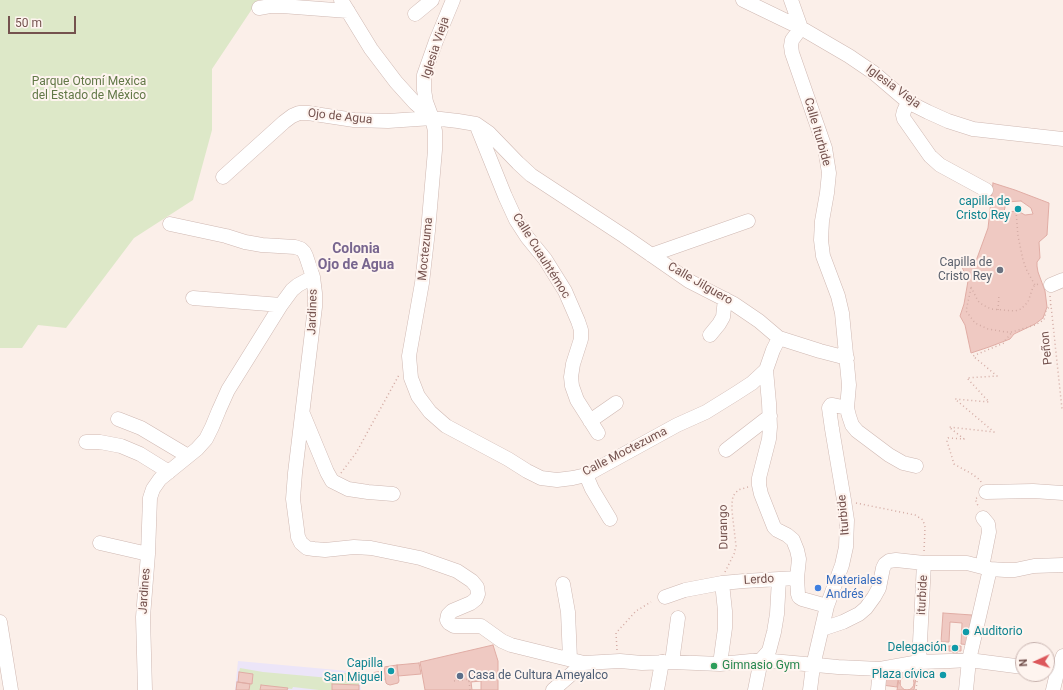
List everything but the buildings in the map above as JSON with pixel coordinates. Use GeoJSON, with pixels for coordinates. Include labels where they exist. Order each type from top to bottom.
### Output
{"type":"FeatureCollection","features":[{"type":"Feature","properties":{"kind":"street"},"geometry":{"type":"LineString","coordinates":[[415,14],[432,0]]}},
{"type":"Feature","properties":{"kind":"street","name":"Iglesia Vieja"},"geometry":{"type":"LineString","coordinates":[[432,118],[426,102],[424,75],[453,0]]}},
{"type":"Feature","properties":{"kind":"street","name":"Iglesia Vieja"},"geometry":{"type":"LineString","coordinates":[[742,0],[825,41],[874,73],[908,102],[948,121],[973,129],[1063,139]]}},
{"type":"Feature","properties":{"kind":"street"},"geometry":{"type":"LineString","coordinates":[[791,0],[801,28]]}},
{"type":"Feature","properties":{"kind":"street"},"geometry":{"type":"LineString","coordinates":[[259,8],[270,6],[344,6],[396,82],[415,103],[432,118]]}},
{"type":"Feature","properties":{"kind":"street","name":"Calle Iturbide"},"geometry":{"type":"LineString","coordinates":[[801,28],[792,40],[791,46],[792,53],[825,148],[829,173],[822,221],[821,240],[823,256],[838,296],[842,313],[847,358]]}},
{"type":"Feature","properties":{"kind":"street"},"geometry":{"type":"LineString","coordinates":[[908,102],[903,115],[904,119],[930,156],[940,165],[986,190]]}},
{"type":"Feature","properties":{"kind":"street","name":"Ojo de Agua"},"geometry":{"type":"LineString","coordinates":[[223,177],[284,122],[292,116],[300,113],[354,120],[388,121],[432,118]]}},
{"type":"Feature","properties":{"kind":"street","name":"Calle Jilguero"},"geometry":{"type":"LineString","coordinates":[[432,118],[476,124],[489,133],[531,175],[690,281],[734,304],[759,321],[779,338]]}},
{"type":"Feature","properties":{"kind":"street","name":"Moctezuma"},"geometry":{"type":"LineString","coordinates":[[411,378],[409,356],[422,283],[428,231],[435,131],[432,118]]}},
{"type":"Feature","properties":{"kind":"street","name":"Calle Cuauhtémoc"},"geometry":{"type":"LineString","coordinates":[[476,124],[516,220],[527,237],[545,259],[565,291],[578,321],[581,330],[581,338],[573,364],[571,377],[572,386],[577,400],[594,427],[616,403]]}},
{"type":"Feature","properties":{"kind":"street"},"geometry":{"type":"LineString","coordinates":[[651,255],[748,221]]}},
{"type":"Feature","properties":{"kind":"street"},"geometry":{"type":"LineString","coordinates":[[170,224],[226,236],[245,242],[262,245],[295,247],[304,252],[313,277]]}},
{"type":"Feature","properties":{"kind":"street","name":"Jardines"},"geometry":{"type":"LineString","coordinates":[[145,690],[143,617],[148,554],[150,498],[153,489],[160,479],[197,449],[206,439],[228,390],[281,305],[292,290],[313,277],[315,307],[293,499],[296,527],[301,543],[307,548],[314,550],[354,547],[371,548],[420,558],[457,571],[472,581],[477,587],[478,594],[476,599],[471,603],[452,611],[448,615],[447,620],[449,623],[454,626],[481,626],[511,645],[577,661]]}},
{"type":"Feature","properties":{"kind":"street"},"geometry":{"type":"LineString","coordinates":[[193,298],[281,305]]}},
{"type":"Feature","properties":{"kind":"street"},"geometry":{"type":"LineString","coordinates":[[710,335],[723,317],[725,299]]}},
{"type":"Feature","properties":{"kind":"street"},"geometry":{"type":"LineString","coordinates":[[827,606],[799,597],[797,578],[799,559],[797,550],[793,540],[777,530],[772,522],[759,485],[759,478],[769,439],[770,416],[766,370],[779,338],[847,358],[849,384],[848,408],[852,425],[857,431],[889,455],[903,463],[916,466]]}},
{"type":"Feature","properties":{"kind":"street","name":"Calle Moctezuma"},"geometry":{"type":"LineString","coordinates":[[411,378],[418,396],[430,412],[446,426],[541,478],[557,480],[586,475],[678,425],[706,412],[752,383],[766,370]]}},
{"type":"Feature","properties":{"kind":"street","name":"Iturbide"},"geometry":{"type":"LineString","coordinates":[[810,690],[813,666],[827,606],[842,565],[846,547],[847,520],[829,410],[830,406],[833,405],[848,408]]}},
{"type":"Feature","properties":{"kind":"street"},"geometry":{"type":"LineString","coordinates":[[302,412],[332,481],[348,488],[368,492],[393,494]]}},
{"type":"Feature","properties":{"kind":"street"},"geometry":{"type":"LineString","coordinates":[[726,450],[770,416]]}},
{"type":"Feature","properties":{"kind":"street"},"geometry":{"type":"LineString","coordinates":[[118,419],[141,428],[188,456]]}},
{"type":"Feature","properties":{"kind":"street"},"geometry":{"type":"LineString","coordinates":[[86,442],[100,442],[121,446],[140,454],[169,472]]}},
{"type":"Feature","properties":{"kind":"street"},"geometry":{"type":"LineString","coordinates":[[586,475],[592,489],[610,519]]}},
{"type":"Feature","properties":{"kind":"street"},"geometry":{"type":"LineString","coordinates":[[986,492],[1063,492]]}},
{"type":"Feature","properties":{"kind":"street"},"geometry":{"type":"LineString","coordinates":[[966,690],[969,660],[986,568],[989,532],[988,524],[983,518]]}},
{"type":"Feature","properties":{"kind":"street"},"geometry":{"type":"LineString","coordinates":[[100,543],[148,554]]}},
{"type":"Feature","properties":{"kind":"street"},"geometry":{"type":"LineString","coordinates":[[822,629],[843,622],[859,614],[866,608],[879,588],[883,568],[889,561],[896,560],[924,563],[961,562],[986,568],[1010,570],[1034,566],[1063,565]]}},
{"type":"Feature","properties":{"kind":"street","name":"iturbide"},"geometry":{"type":"LineString","coordinates":[[919,662],[924,563]]}},
{"type":"Feature","properties":{"kind":"street","name":"Lerdo"},"geometry":{"type":"LineString","coordinates":[[665,597],[685,590],[722,583],[797,578]]}},
{"type":"Feature","properties":{"kind":"street"},"geometry":{"type":"LineString","coordinates":[[755,690],[761,660],[769,650],[774,632],[777,614],[779,579]]}},
{"type":"Feature","properties":{"kind":"street"},"geometry":{"type":"LineString","coordinates":[[720,664],[725,628],[722,583]]}},
{"type":"Feature","properties":{"kind":"street"},"geometry":{"type":"LineString","coordinates":[[563,584],[577,661]]}},
{"type":"Feature","properties":{"kind":"street"},"geometry":{"type":"LineString","coordinates":[[657,690],[667,662],[678,618]]}},
{"type":"Feature","properties":{"kind":"street"},"geometry":{"type":"LineString","coordinates":[[0,622],[11,690]]}},
{"type":"Feature","properties":{"kind":"street"},"geometry":{"type":"LineString","coordinates":[[1053,690],[1056,672],[1063,656]]}},
{"type":"Feature","properties":{"kind":"street"},"geometry":{"type":"LineString","coordinates":[[577,661],[620,661],[642,664],[667,662],[720,664],[761,660],[813,666],[880,668],[919,662],[969,660],[1015,665]]}},
{"type":"Feature","properties":{"kind":"street"},"geometry":{"type":"LineString","coordinates":[[553,690],[577,661]]}},
{"type":"Feature","properties":{"kind":"street"},"geometry":{"type":"LineString","coordinates":[[878,690],[880,668]]}},
{"type":"Feature","properties":{"kind":"path"},"geometry":{"type":"LineString","coordinates":[[1016,211],[1018,236],[1023,260],[1035,285]]}},
{"type":"Feature","properties":{"kind":"path"},"geometry":{"type":"LineString","coordinates":[[1051,304],[1046,311],[1044,320],[1030,327],[1012,332],[988,329],[975,323],[966,311],[971,287],[978,301],[991,309],[1015,311],[1021,309],[1028,302],[1037,283],[1057,282]]}},
{"type":"Feature","properties":{"kind":"path","name":"Peñon"},"geometry":{"type":"LineString","coordinates":[[1057,282],[1049,289],[1053,311],[1062,409],[1063,408]]}},
{"type":"Feature","properties":{"kind":"path"},"geometry":{"type":"LineString","coordinates":[[998,310],[999,294]]}},
{"type":"Feature","properties":{"kind":"path"},"geometry":{"type":"LineString","coordinates":[[983,518],[975,499],[986,492],[980,480],[954,464],[947,442],[948,438],[964,439],[949,427],[994,432],[955,399],[989,402],[967,378],[997,376],[973,356],[1004,343],[1012,332]]}},
{"type":"Feature","properties":{"kind":"path"},"geometry":{"type":"LineString","coordinates":[[332,481],[343,471],[356,454],[409,356]]}},
{"type":"Feature","properties":{"kind":"path","name":"Durango"},"geometry":{"type":"LineString","coordinates":[[722,583],[736,546],[732,511],[733,496],[742,488],[759,485]]}},
{"type":"Feature","properties":{"kind":"path","name":"iturbide"},"geometry":{"type":"LineString","coordinates":[[844,500],[915,515],[923,520],[925,527],[924,563]]}},
{"type":"Feature","properties":{"kind":"path"},"geometry":{"type":"LineString","coordinates":[[620,661],[616,646],[616,633],[636,611],[651,602]]}},
{"type":"Feature","properties":{"kind":"path"},"geometry":{"type":"LineString","coordinates":[[916,690],[919,662]]}},
{"type":"Feature","properties":{"kind":"path"},"geometry":{"type":"LineString","coordinates":[[454,681],[469,679],[470,681],[480,680]]}},
{"type":"Feature","properties":{"kind":"path"},"geometry":{"type":"LineString","coordinates":[[470,681],[470,690]]}},
{"type":"Feature","properties":{"kind":"shaded area"},"geometry":{"type":"Polygon","coordinates":[[[238,661],[359,672],[361,690],[235,690],[238,661]]]}},
{"type":"Feature","properties":{"kind":"green space","name":"Parque Otomí Mexica del Estado de México"},"geometry":{"type":"Polygon","coordinates":[[[0,0],[258,0],[212,69],[212,130],[193,200],[134,238],[66,328],[38,325],[22,348],[0,348],[0,0]]]}},
{"type":"Feature","properties":{"kind":"green space"},"geometry":{"type":"Polygon","coordinates":[[[240,668],[263,672],[330,678],[332,673],[358,673],[359,685],[333,684],[332,690],[319,690],[293,687],[292,689],[261,685],[260,690],[249,690],[250,684],[252,684],[253,674],[239,672],[240,668]]]}},
{"type":"Feature","properties":{"kind":"place","name":"capilla de Cristo Rey"},"geometry":{"type":"Point","coordinates":[1018,209]}},
{"type":"Feature","properties":{"kind":"place","name":"Capilla de Cristo Rey"},"geometry":{"type":"Point","coordinates":[1000,270]}},
{"type":"Feature","properties":{"kind":"place","name":"Materiales Andrés"},"geometry":{"type":"Point","coordinates":[818,588]}},
{"type":"Feature","properties":{"kind":"place","name":"Auditorio"},"geometry":{"type":"Point","coordinates":[966,632]}},
{"type":"Feature","properties":{"kind":"place","name":"Delegación"},"geometry":{"type":"Point","coordinates":[955,648]}},
{"type":"Feature","properties":{"kind":"place","name":"Gimnasio Gym"},"geometry":{"type":"Point","coordinates":[714,666]}},
{"type":"Feature","properties":{"kind":"place","name":"Capilla San Miguel"},"geometry":{"type":"Point","coordinates":[391,671]}},
{"type":"Feature","properties":{"kind":"place","name":"Plaza cívica"},"geometry":{"type":"Point","coordinates":[943,675]}},
{"type":"Feature","properties":{"kind":"place","name":"Casa de Cultura Ameyalco"},"geometry":{"type":"Point","coordinates":[460,676]}},
{"type":"Feature","properties":{"kind":"district","name":"Colonia Ojo de Agua"},"geometry":{"type":"Point","coordinates":[356,258]}}]}
